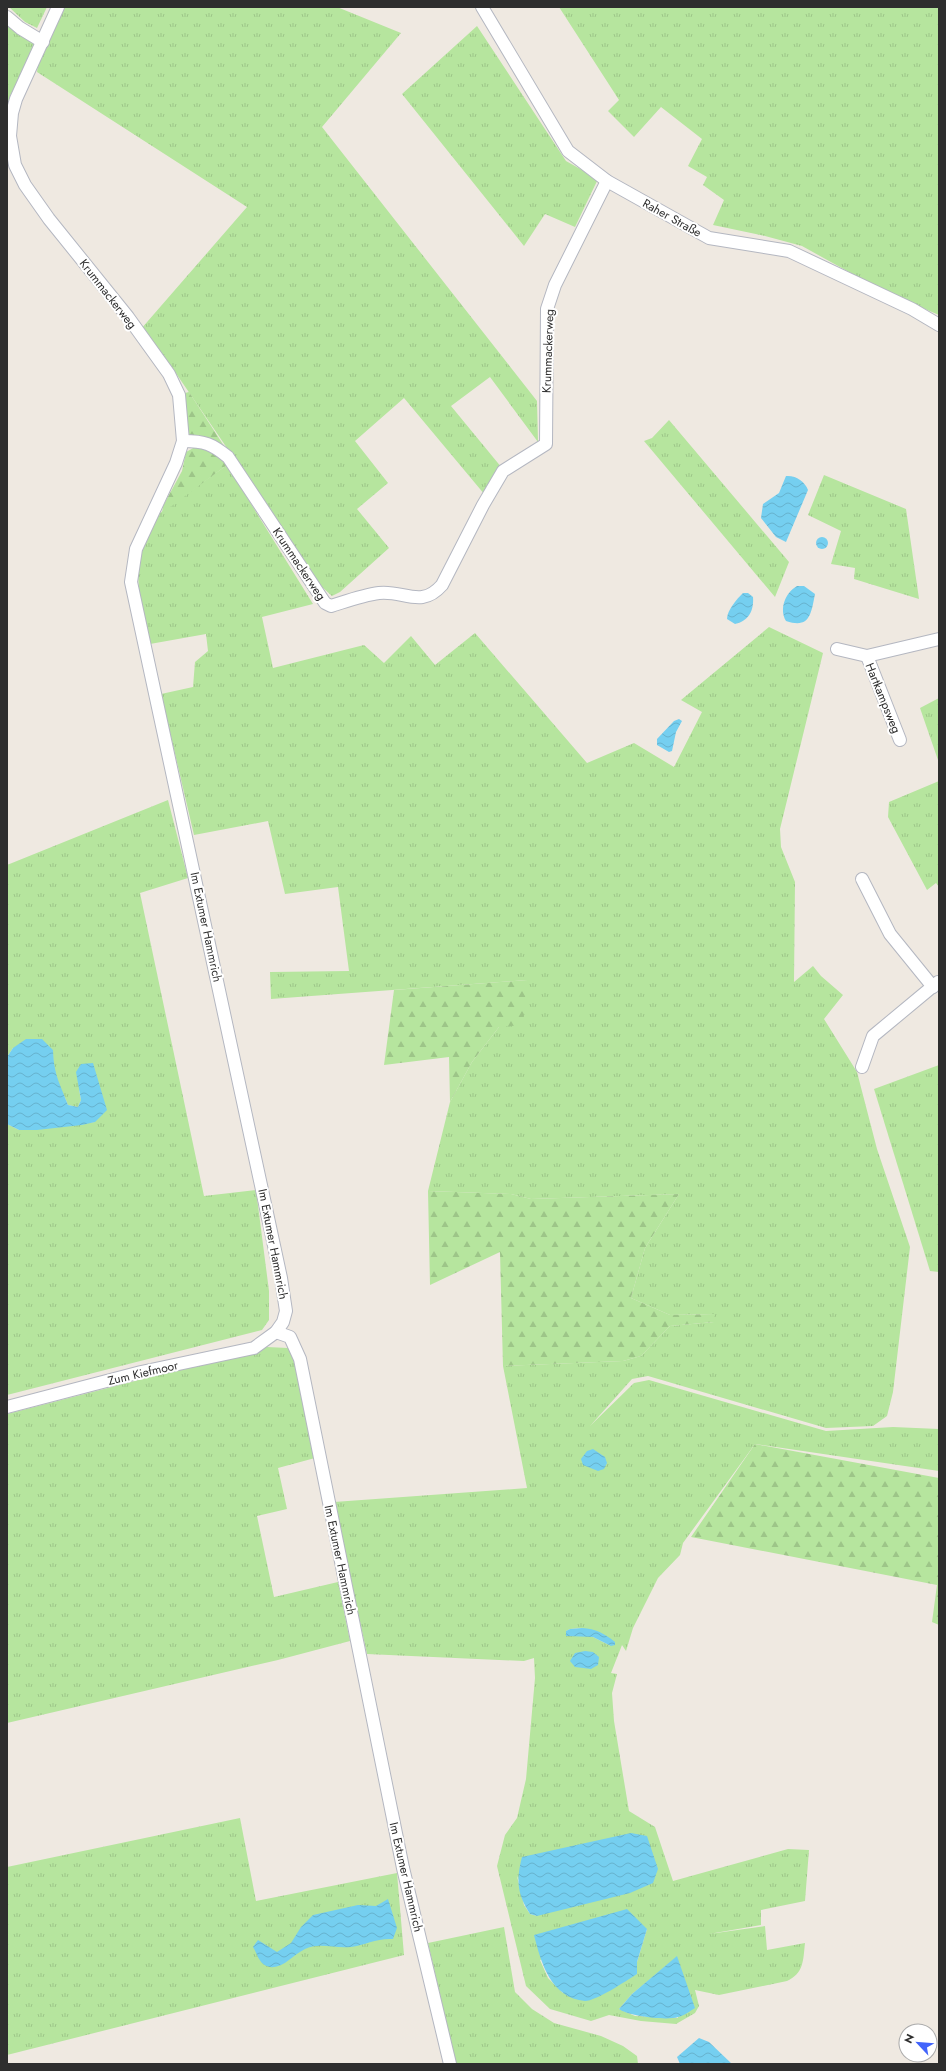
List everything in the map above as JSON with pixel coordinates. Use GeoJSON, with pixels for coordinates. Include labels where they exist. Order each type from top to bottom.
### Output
{"type":"FeatureCollection","features":[{"type":"Feature","properties":{"kind":"street","name":"Krummackerweg"},"geometry":{"type":"LineString","coordinates":[[58,7],[16,99],[12,113],[10,136],[11,166],[49,219],[128,317],[169,374],[179,395],[184,441],[193,441],[212,445],[228,457],[325,604],[331,606],[369,594],[382,593],[421,598],[434,594],[442,585],[484,505],[504,471],[546,444],[547,310],[555,285],[607,181]]}},
{"type":"Feature","properties":{"kind":"street","name":"Raher Straße"},"geometry":{"type":"LineString","coordinates":[[482,7],[568,151],[607,181],[709,238],[789,251],[912,309],[939,325]]}},
{"type":"Feature","properties":{"kind":"street"},"geometry":{"type":"LineString","coordinates":[[7,17],[20,28],[43,42]]}},
{"type":"Feature","properties":{"kind":"street","name":"Im Extumer Hammrich"},"geometry":{"type":"LineString","coordinates":[[184,441],[176,463],[136,549],[132,582],[281,1278],[286,1311],[283,1322],[276,1332],[290,1337],[300,1360],[404,1868],[450,2064]]}},
{"type":"Feature","properties":{"kind":"street","name":"Hartkampsweg"},"geometry":{"type":"LineString","coordinates":[[837,649],[867,656],[939,638]]}},
{"type":"Feature","properties":{"kind":"street","name":"Hartkampsweg"},"geometry":{"type":"LineString","coordinates":[[867,656],[900,740]]}},
{"type":"Feature","properties":{"kind":"street"},"geometry":{"type":"LineString","coordinates":[[862,879],[890,934],[936,984],[873,1036],[862,1067]]}},
{"type":"Feature","properties":{"kind":"street","name":"Zum Kiefmoor"},"geometry":{"type":"LineString","coordinates":[[7,1407],[141,1372],[254,1348],[276,1332]]}},
{"type":"Feature","properties":{"kind":"green space"},"geometry":{"type":"Polygon","coordinates":[[[9,7],[47,7],[37,28],[25,22],[9,7]]]}},
{"type":"Feature","properties":{"kind":"green space"},"geometry":{"type":"Polygon","coordinates":[[[63,7],[337,7],[401,33],[322,127],[537,401],[538,442],[490,377],[451,406],[502,468],[485,495],[404,398],[355,441],[388,483],[357,509],[389,548],[340,592],[332,596],[322,587],[171,366],[141,329],[247,207],[37,72],[38,65],[63,7]]]}},
{"type":"Feature","properties":{"kind":"green space"},"geometry":{"type":"Polygon","coordinates":[[[559,7],[939,7],[939,315],[885,292],[802,246],[765,236],[713,225],[724,200],[703,185],[707,177],[688,166],[702,139],[661,107],[634,137],[608,111],[619,100],[559,7]]]}},
{"type":"Feature","properties":{"kind":"green space"},"geometry":{"type":"Polygon","coordinates":[[[7,25],[36,45],[10,96],[7,107],[7,25]]]}},
{"type":"Feature","properties":{"kind":"green space"},"geometry":{"type":"Polygon","coordinates":[[[477,26],[566,161],[598,179],[575,227],[545,214],[524,246],[402,94],[477,26]]]}},
{"type":"Feature","properties":{"kind":"green space"},"geometry":{"type":"Polygon","coordinates":[[[189,392],[228,452],[189,437],[183,398],[185,393],[189,392]]]}},
{"type":"Feature","properties":{"kind":"green space"},"geometry":{"type":"Polygon","coordinates":[[[669,420],[789,562],[775,597],[644,441],[652,438],[669,420]]]}},
{"type":"Feature","properties":{"kind":"green space"},"geometry":{"type":"Polygon","coordinates":[[[197,446],[214,452],[227,465],[162,513],[163,506],[182,471],[186,452],[197,446]]]}},
{"type":"Feature","properties":{"kind":"green space"},"geometry":{"type":"Polygon","coordinates":[[[227,465],[313,604],[262,617],[273,668],[364,645],[384,663],[411,636],[435,665],[475,633],[587,763],[634,743],[674,767],[702,712],[681,700],[769,627],[823,653],[780,829],[781,847],[795,882],[794,982],[813,966],[821,976],[843,995],[824,1019],[857,1072],[877,1149],[910,1247],[893,1392],[887,1416],[873,1426],[826,1428],[648,1376],[632,1379],[590,1426],[634,1383],[649,1380],[826,1431],[893,1427],[939,1429],[939,1471],[755,1444],[683,1543],[680,1555],[658,1578],[633,1628],[626,1651],[622,1645],[611,1673],[617,1674],[612,1693],[614,1721],[629,1811],[655,1827],[673,1881],[788,1849],[809,1850],[805,1901],[761,1910],[761,1925],[709,1934],[765,1926],[767,1950],[805,1943],[802,1966],[797,1974],[787,1981],[719,1995],[695,1990],[699,2006],[695,2013],[676,2024],[641,2021],[609,2015],[591,2021],[550,2009],[526,1986],[497,1866],[505,1835],[517,1818],[526,1779],[535,1678],[534,1658],[524,1661],[367,1654],[334,1502],[527,1488],[503,1366],[623,1361],[641,1356],[670,1326],[714,1322],[713,1314],[670,1315],[631,1298],[645,1248],[679,1194],[531,1199],[511,1194],[428,1191],[450,1102],[472,1062],[499,1027],[527,980],[271,999],[270,972],[349,971],[338,887],[285,894],[268,821],[194,835],[161,694],[193,687],[195,662],[208,651],[206,634],[150,644],[139,590],[138,574],[142,550],[160,513],[227,465]],[[582,1628],[570,1629],[566,1631],[593,1637],[611,1646],[582,1628]],[[517,1876],[524,1905],[530,1914],[537,1916],[517,1876]],[[647,1929],[540,1960],[548,1978],[563,1993],[637,1974],[637,1962],[647,1929]],[[677,1957],[632,1994],[619,2009],[635,2016],[678,2018],[677,1957]]]}},
{"type":"Feature","properties":{"kind":"green space"},"geometry":{"type":"Polygon","coordinates":[[[824,475],[906,509],[919,599],[854,579],[855,568],[831,564],[841,531],[808,515],[824,475]]]}},
{"type":"Feature","properties":{"kind":"green space"},"geometry":{"type":"Polygon","coordinates":[[[939,698],[939,763],[920,708],[939,698]]]}},
{"type":"Feature","properties":{"kind":"green space"},"geometry":{"type":"Polygon","coordinates":[[[939,781],[939,887],[936,883],[927,890],[888,817],[889,802],[939,781]]]}},
{"type":"Feature","properties":{"kind":"green space"},"geometry":{"type":"Polygon","coordinates":[[[168,800],[188,878],[140,893],[204,1196],[256,1190],[269,1291],[269,1320],[262,1330],[7,1395],[7,1124],[19,1130],[95,1122],[79,1089],[81,1100],[78,1107],[68,1105],[54,1072],[53,1050],[13,1048],[7,1057],[7,865],[168,800]]]}},
{"type":"Feature","properties":{"kind":"green space"},"geometry":{"type":"Polygon","coordinates":[[[527,980],[523,1025],[499,1027],[472,1062],[450,1102],[449,1057],[384,1065],[394,990],[527,980]]]}},
{"type":"Feature","properties":{"kind":"green space"},"geometry":{"type":"Polygon","coordinates":[[[939,1065],[939,1272],[930,1271],[874,1089],[939,1065]]]}},
{"type":"Feature","properties":{"kind":"green space"},"geometry":{"type":"Polygon","coordinates":[[[428,1191],[511,1194],[531,1199],[679,1194],[645,1248],[631,1298],[670,1315],[714,1314],[714,1322],[670,1326],[641,1356],[623,1361],[503,1366],[500,1252],[430,1285],[428,1191]]]}},
{"type":"Feature","properties":{"kind":"green space"},"geometry":{"type":"Polygon","coordinates":[[[267,1347],[288,1348],[295,1360],[315,1458],[278,1468],[287,1509],[257,1516],[274,1597],[338,1582],[350,1641],[278,1660],[7,1723],[7,1414],[267,1347]]]}},
{"type":"Feature","properties":{"kind":"green space"},"geometry":{"type":"Polygon","coordinates":[[[755,1444],[939,1478],[939,1625],[932,1622],[937,1585],[691,1537],[755,1444]]]}},
{"type":"Feature","properties":{"kind":"green space"},"geometry":{"type":"Polygon","coordinates":[[[240,1818],[256,1901],[397,1873],[404,1955],[7,2055],[7,1867],[240,1818]]]}},
{"type":"Feature","properties":{"kind":"green space"},"geometry":{"type":"Polygon","coordinates":[[[504,1927],[515,1992],[532,2009],[554,2023],[601,2036],[623,2046],[637,2056],[638,2064],[456,2064],[428,1943],[504,1927]]]}},
{"type":"Feature","properties":{"kind":"water"},"geometry":{"type":"Polygon","coordinates":[[[786,476],[793,476],[799,479],[805,484],[808,490],[786,542],[776,537],[761,518],[763,504],[779,493],[786,476]]]}},
{"type":"Feature","properties":{"kind":"water"},"geometry":{"type":"Polygon","coordinates":[[[820,537],[824,537],[828,543],[824,549],[820,549],[816,545],[816,541],[820,537]]]}},
{"type":"Feature","properties":{"kind":"water"},"geometry":{"type":"Polygon","coordinates":[[[797,586],[804,586],[815,594],[808,618],[800,623],[794,623],[786,621],[783,606],[786,597],[797,586]]]}},
{"type":"Feature","properties":{"kind":"water"},"geometry":{"type":"Polygon","coordinates":[[[743,593],[748,593],[753,597],[753,606],[747,618],[740,623],[735,624],[727,619],[727,616],[733,605],[743,593]]]}},
{"type":"Feature","properties":{"kind":"water"},"geometry":{"type":"Polygon","coordinates":[[[679,719],[682,721],[676,732],[672,751],[669,752],[657,745],[657,739],[674,721],[679,719]]]}},
{"type":"Feature","properties":{"kind":"water"},"geometry":{"type":"Polygon","coordinates":[[[26,1039],[42,1039],[53,1050],[56,1073],[68,1105],[78,1107],[81,1100],[76,1072],[81,1064],[93,1063],[107,1110],[95,1122],[37,1130],[19,1130],[7,1124],[7,1057],[13,1048],[26,1039]]]}},
{"type":"Feature","properties":{"kind":"water"},"geometry":{"type":"Polygon","coordinates":[[[593,1449],[605,1457],[607,1463],[604,1469],[598,1471],[583,1465],[581,1459],[587,1451],[593,1449]]]}},
{"type":"Feature","properties":{"kind":"water"},"geometry":{"type":"Polygon","coordinates":[[[582,1628],[596,1630],[615,1642],[615,1645],[611,1646],[593,1637],[566,1636],[566,1631],[570,1629],[582,1628]]]}},
{"type":"Feature","properties":{"kind":"water"},"geometry":{"type":"Polygon","coordinates":[[[585,1651],[593,1652],[599,1657],[598,1665],[591,1669],[575,1667],[570,1661],[575,1653],[585,1651]]]}},
{"type":"Feature","properties":{"kind":"water"},"geometry":{"type":"Polygon","coordinates":[[[631,1833],[647,1836],[658,1869],[653,1883],[630,1893],[537,1916],[530,1914],[522,1900],[518,1880],[522,1857],[631,1833]]]}},
{"type":"Feature","properties":{"kind":"water"},"geometry":{"type":"Polygon","coordinates":[[[388,1899],[397,1928],[393,1939],[351,1947],[310,1947],[301,1951],[284,1964],[275,1967],[266,1966],[263,1964],[253,1947],[258,1940],[277,1952],[291,1943],[301,1927],[313,1915],[358,1905],[376,1906],[388,1899]]]}},
{"type":"Feature","properties":{"kind":"water"},"geometry":{"type":"Polygon","coordinates":[[[627,1909],[647,1929],[637,1962],[637,1974],[611,1990],[590,2000],[585,2001],[573,1998],[564,1993],[549,1977],[540,1957],[534,1935],[627,1909]]]}},
{"type":"Feature","properties":{"kind":"water"},"geometry":{"type":"Polygon","coordinates":[[[677,1956],[695,2008],[685,2015],[673,2018],[639,2016],[619,2009],[632,1994],[677,1956]]]}},
{"type":"Feature","properties":{"kind":"water"},"geometry":{"type":"Polygon","coordinates":[[[699,2038],[709,2042],[732,2064],[680,2064],[677,2057],[699,2038]]]}}]}
